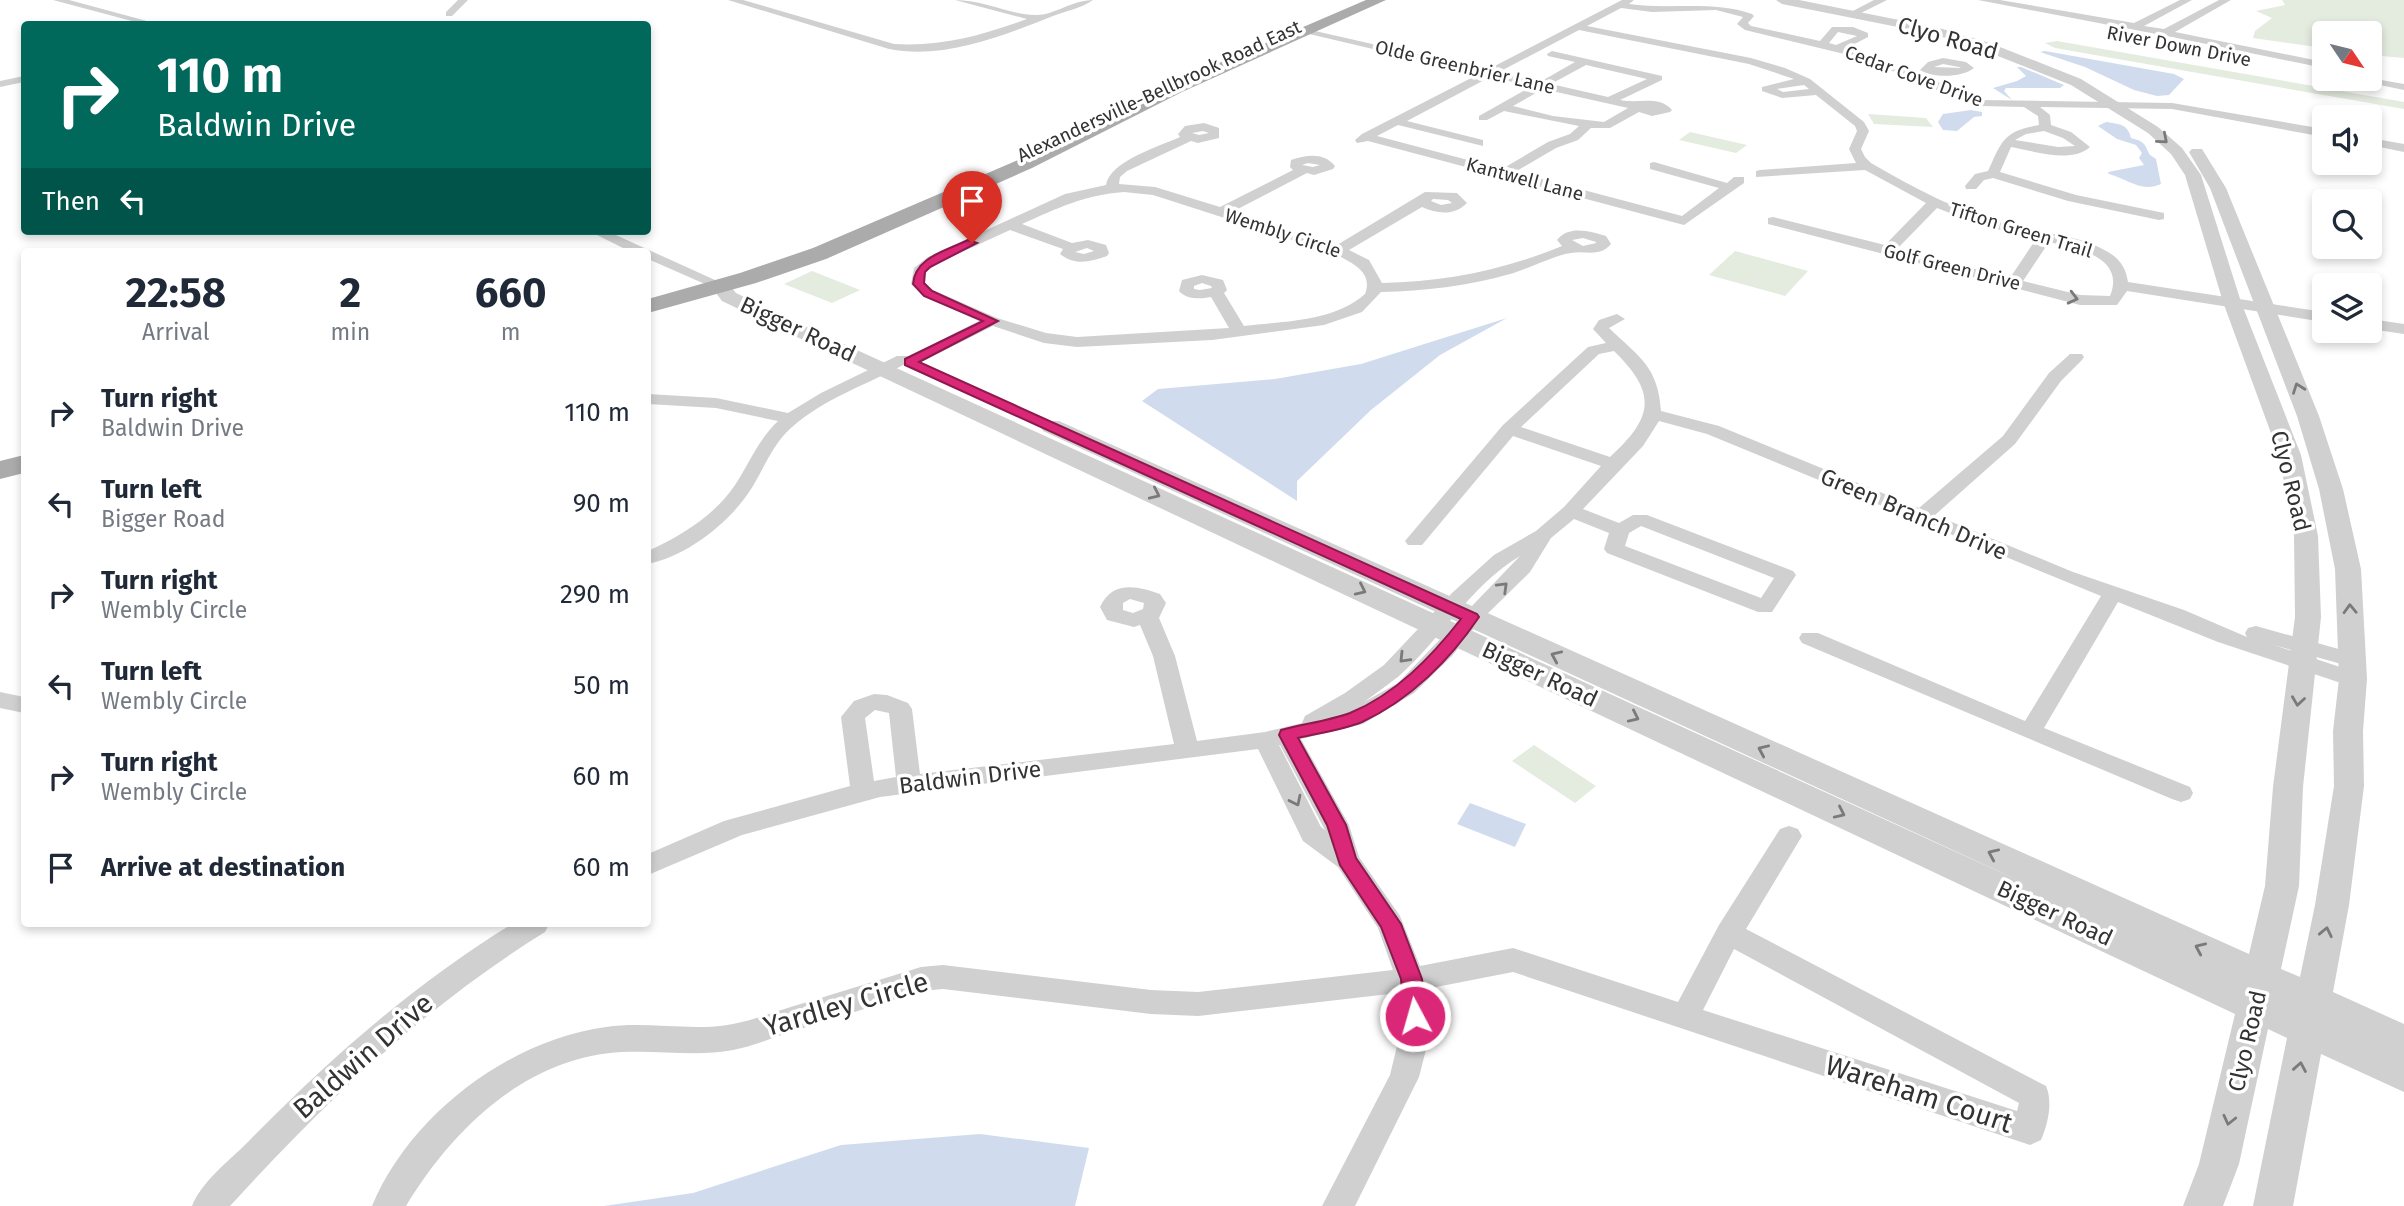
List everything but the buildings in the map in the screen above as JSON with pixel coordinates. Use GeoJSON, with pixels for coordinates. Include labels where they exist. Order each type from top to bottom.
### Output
{"type":"FeatureCollection","features":[{"type":"Feature","properties":{"kind":"main road","name":"Alexandersville-Bellbrook Road East"},"geometry":{"type":"LineString","coordinates":[[1305,29],[1360,0]]}},
{"type":"Feature","properties":{"kind":"main road","name":"Alexandersville-Bellbrook Road East"},"geometry":{"type":"LineString","coordinates":[[651,305],[818,254],[948,198],[1169,87],[1379,0]]}},
{"type":"Feature","properties":{"kind":"main road"},"geometry":{"type":"LineString","coordinates":[[0,470],[21,465]]}},
{"type":"Feature","properties":{"kind":"street"},"geometry":{"type":"LineString","coordinates":[[58,0],[141,21]]}},
{"type":"Feature","properties":{"kind":"street"},"geometry":{"type":"LineString","coordinates":[[449,14],[463,0]]}},
{"type":"Feature","properties":{"kind":"street"},"geometry":{"type":"LineString","coordinates":[[733,0],[893,47],[910,49],[955,45],[1088,0]]}},
{"type":"Feature","properties":{"kind":"street"},"geometry":{"type":"LineString","coordinates":[[960,0],[1034,18]]}},
{"type":"Feature","properties":{"kind":"street","name":"Clyo Road"},"geometry":{"type":"LineString","coordinates":[[1782,0],[1866,7],[1986,46],[2076,82],[2153,130],[2177,151],[2193,175],[2232,302],[2290,455],[2306,536],[2308,617],[2288,787],[2282,886],[2219,1164],[2203,1206]]}},
{"type":"Feature","properties":{"kind":"street","name":"Clyo Road"},"geometry":{"type":"LineString","coordinates":[[1810,0],[1866,7],[2010,47],[2100,84],[2141,106],[2196,149],[2218,188],[2263,307],[2297,385],[2331,489],[2348,569],[2353,669],[2348,731],[2349,786],[2332,905],[2273,1206]]}},
{"type":"Feature","properties":{"kind":"street","name":"River Down Drive"},"geometry":{"type":"LineString","coordinates":[[1983,0],[2134,27],[2159,36],[2312,70]]}},
{"type":"Feature","properties":{"kind":"street"},"geometry":{"type":"LineString","coordinates":[[2134,27],[2187,0]]}},
{"type":"Feature","properties":{"kind":"street"},"geometry":{"type":"LineString","coordinates":[[2159,36],[2226,0]]}},
{"type":"Feature","properties":{"kind":"street"},"geometry":{"type":"LineString","coordinates":[[1395,121],[1624,2]]}},
{"type":"Feature","properties":{"kind":"street","name":"Cedar Cove Drive"},"geometry":{"type":"LineString","coordinates":[[1624,2],[1649,9],[1688,5],[1724,6],[1748,14],[1742,25],[1748,28],[1823,44],[1911,72],[1973,102],[2183,107],[2312,131]]}},
{"type":"Feature","properties":{"kind":"street","name":"River Down Drive"},"geometry":{"type":"LineString","coordinates":[[2038,9],[2052,22],[2159,36],[2312,63]]}},
{"type":"Feature","properties":{"kind":"street"},"geometry":{"type":"LineString","coordinates":[[1579,27],[1751,61],[1782,70],[1806,81],[1863,127],[1855,149],[1859,159],[1867,166]]}},
{"type":"Feature","properties":{"kind":"street","name":"Olde Greenbrier Lane"},"geometry":{"type":"LineString","coordinates":[[1305,29],[1616,98],[1639,106],[1609,125],[1587,125]]}},
{"type":"Feature","properties":{"kind":"street"},"geometry":{"type":"LineString","coordinates":[[1823,44],[1829,40],[1835,29],[1853,30],[1864,35],[1837,48]]}},
{"type":"Feature","properties":{"kind":"street"},"geometry":{"type":"LineString","coordinates":[[1552,54],[1658,78],[1616,98]]}},
{"type":"Feature","properties":{"kind":"street"},"geometry":{"type":"LineString","coordinates":[[1483,118],[1585,61]]}},
{"type":"Feature","properties":{"kind":"street"},"geometry":{"type":"LineString","coordinates":[[1911,72],[1925,70]]}},
{"type":"Feature","properties":{"kind":"street"},"geometry":{"type":"LineString","coordinates":[[2382,74],[2404,78]]}},
{"type":"Feature","properties":{"kind":"street"},"geometry":{"type":"LineString","coordinates":[[0,84],[21,80]]}},
{"type":"Feature","properties":{"kind":"street"},"geometry":{"type":"LineString","coordinates":[[1806,81],[1766,89],[1782,95],[1819,91]]}},
{"type":"Feature","properties":{"kind":"street"},"geometry":{"type":"LineString","coordinates":[[2382,83],[2404,87]]}},
{"type":"Feature","properties":{"kind":"street"},"geometry":{"type":"LineString","coordinates":[[2028,105],[2045,116],[2045,127]]}},
{"type":"Feature","properties":{"kind":"street"},"geometry":{"type":"LineString","coordinates":[[1503,107],[1587,125]]}},
{"type":"Feature","properties":{"kind":"street"},"geometry":{"type":"LineString","coordinates":[[1395,121],[1479,143]]}},
{"type":"Feature","properties":{"kind":"street","name":"Kantwell Lane"},"geometry":{"type":"LineString","coordinates":[[1395,121],[1362,139],[1684,221],[1734,183],[1654,166]]}},
{"type":"Feature","properties":{"kind":"street"},"geometry":{"type":"LineString","coordinates":[[1503,174],[1552,145],[1574,137],[1587,125]]}},
{"type":"Feature","properties":{"kind":"street"},"geometry":{"type":"LineString","coordinates":[[1993,174],[2007,146],[2015,134],[2045,127],[2067,135],[2084,147],[2078,151],[2066,151],[2007,146]]}},
{"type":"Feature","properties":{"kind":"street"},"geometry":{"type":"LineString","coordinates":[[1112,188],[1114,176],[1123,168],[1189,137]]}},
{"type":"Feature","properties":{"kind":"street"},"geometry":{"type":"LineString","coordinates":[[2382,144],[2404,148]]}},
{"type":"Feature","properties":{"kind":"street"},"geometry":{"type":"LineString","coordinates":[[1760,174],[1867,166]]}},
{"type":"Feature","properties":{"kind":"street","name":"Tifton Green Trail"},"geometry":{"type":"LineString","coordinates":[[1867,166],[1935,202],[1980,220],[2087,248],[2111,259],[2119,270],[2120,285]]}},
{"type":"Feature","properties":{"kind":"street"},"geometry":{"type":"LineString","coordinates":[[1221,212],[1303,170]]}},
{"type":"Feature","properties":{"kind":"street"},"geometry":{"type":"LineString","coordinates":[[1970,186],[1980,177],[1993,174],[2049,191],[2159,216]]}},
{"type":"Feature","properties":{"kind":"street","name":"Wembly Circle"},"geometry":{"type":"LineString","coordinates":[[1112,188],[1155,191],[1221,212],[1338,250],[1364,263],[1374,278],[1375,288],[1366,303],[1333,318],[1239,332],[1077,342],[1044,338],[986,318],[922,289],[917,278],[919,271],[933,260],[1070,197],[1112,188]]}},
{"type":"Feature","properties":{"kind":"street"},"geometry":{"type":"LineString","coordinates":[[1338,250],[1423,201]]}},
{"type":"Feature","properties":{"kind":"street"},"geometry":{"type":"LineString","coordinates":[[1888,250],[1935,202]]}},
{"type":"Feature","properties":{"kind":"street","name":"Golf Green Drive"},"geometry":{"type":"LineString","coordinates":[[1773,221],[2080,300],[2105,303],[2116,300],[2120,285]]}},
{"type":"Feature","properties":{"kind":"street"},"geometry":{"type":"LineString","coordinates":[[1010,225],[1071,247]]}},
{"type":"Feature","properties":{"kind":"street"},"geometry":{"type":"LineString","coordinates":[[605,235],[634,248]]}},
{"type":"Feature","properties":{"kind":"street"},"geometry":{"type":"LineString","coordinates":[[2014,283],[2044,238]]}},
{"type":"Feature","properties":{"kind":"street"},"geometry":{"type":"LineString","coordinates":[[1375,288],[1419,286],[1481,277],[1525,266],[1573,247]]}},
{"type":"Feature","properties":{"kind":"street"},"geometry":{"type":"LineString","coordinates":[[651,256],[719,285]]}},
{"type":"Feature","properties":{"kind":"street","name":"Bigger Road"},"geometry":{"type":"LineString","coordinates":[[719,285],[729,297],[899,362],[1453,621],[2258,991],[2310,1014],[2404,1041]]}},
{"type":"Feature","properties":{"kind":"street"},"geometry":{"type":"LineString","coordinates":[[2120,285],[2312,315]]}},
{"type":"Feature","properties":{"kind":"street"},"geometry":{"type":"LineString","coordinates":[[1216,293],[1224,302],[1239,332]]}},
{"type":"Feature","properties":{"kind":"street"},"geometry":{"type":"LineString","coordinates":[[651,556],[683,540],[723,511],[740,492],[769,440],[791,419],[809,407],[986,318]]}},
{"type":"Feature","properties":{"kind":"street"},"geometry":{"type":"LineString","coordinates":[[1617,319],[1605,323],[1601,329],[1641,368],[1654,397],[1653,414],[1637,442],[1613,464],[1572,511],[1620,530]]}},
{"type":"Feature","properties":{"kind":"street"},"geometry":{"type":"LineString","coordinates":[[2382,326],[2404,329]]}},
{"type":"Feature","properties":{"kind":"street"},"geometry":{"type":"LineString","coordinates":[[1415,541],[1509,429],[1594,350],[1619,345]]}},
{"type":"Feature","properties":{"kind":"street"},"geometry":{"type":"LineString","coordinates":[[1921,517],[2017,431],[2055,377],[2076,356]]}},
{"type":"Feature","properties":{"kind":"street"},"geometry":{"type":"LineString","coordinates":[[651,399],[716,403],[791,419]]}},
{"type":"Feature","properties":{"kind":"street","name":"Green Branch Drive"},"geometry":{"type":"LineString","coordinates":[[1653,414],[1713,430],[2021,559],[2176,615],[2226,637],[2353,669]]}},
{"type":"Feature","properties":{"kind":"street"},"geometry":{"type":"LineString","coordinates":[[1509,429],[1613,464]]}},
{"type":"Feature","properties":{"kind":"street","name":"Baldwin Drive"},"geometry":{"type":"LineString","coordinates":[[651,864],[733,828],[863,792],[909,783],[1188,751],[1285,735],[1355,718],[1406,688],[1444,651],[1453,621],[1524,568],[1543,535],[1572,511]]}},
{"type":"Feature","properties":{"kind":"street"},"geometry":{"type":"LineString","coordinates":[[1640,519],[1786,575],[1765,607],[1614,549],[1620,530],[1640,519]]}},
{"type":"Feature","properties":{"kind":"street"},"geometry":{"type":"LineString","coordinates":[[2030,732],[2113,593]]}},
{"type":"Feature","properties":{"kind":"street"},"geometry":{"type":"LineString","coordinates":[[1147,616],[1164,656],[1188,751]]}},
{"type":"Feature","properties":{"kind":"street"},"geometry":{"type":"LineString","coordinates":[[1810,638],[2181,793]]}},
{"type":"Feature","properties":{"kind":"street"},"geometry":{"type":"LineString","coordinates":[[863,792],[853,717],[864,705],[875,702],[892,703],[900,709],[909,783]]}},
{"type":"Feature","properties":{"kind":"street"},"geometry":{"type":"LineString","coordinates":[[1285,735],[1312,834],[1347,860],[1390,924],[1411,979],[1415,1034],[1405,1077],[1338,1206]]}},
{"type":"Feature","properties":{"kind":"street"},"geometry":{"type":"LineString","coordinates":[[1685,1017],[1729,933],[1789,836]]}},
{"type":"Feature","properties":{"kind":"street","name":"Baldwin Drive"},"geometry":{"type":"LineString","coordinates":[[208,1206],[279,1130],[330,1081],[458,975],[530,927]]}},
{"type":"Feature","properties":{"kind":"street","name":"Wareham Court"},"geometry":{"type":"LineString","coordinates":[[1411,979],[1513,960],[2030,1130],[2035,1096],[1729,933]]}},
{"type":"Feature","properties":{"kind":"street","name":"Yardley Circle"},"geometry":{"type":"LineString","coordinates":[[388,1206],[405,1174],[427,1144],[456,1114],[485,1092],[536,1062],[573,1047],[603,1040],[709,1040],[734,1037],[921,979],[943,977],[1151,1002],[1198,1004],[1411,979]]}},
{"type":"Feature","properties":{"kind":"street","name":"Bigger Road"},"geometry":{"type":"LineString","coordinates":[[2310,1014],[2404,1075]]}},
{"type":"Feature","properties":{"kind":"shaded area"},"geometry":{"type":"Polygon","coordinates":[[[2282,0],[2404,0],[2404,58],[2382,56],[2382,21],[2312,21],[2312,46],[2253,38],[2255,31],[2272,18],[2256,11],[2285,5],[2282,0]]]}},
{"type":"Feature","properties":{"kind":"shaded area"},"geometry":{"type":"Polygon","coordinates":[[[2057,41],[2312,86],[2312,91],[2341,91],[2404,102],[2404,109],[2055,48],[2045,43],[2057,41]]]}},
{"type":"Feature","properties":{"kind":"shaded area"},"geometry":{"type":"Polygon","coordinates":[[[1868,114],[1926,118],[1933,127],[1874,124],[1868,114]]]}},
{"type":"Feature","properties":{"kind":"shaded area"},"geometry":{"type":"Polygon","coordinates":[[[1690,132],[1747,145],[1736,153],[1679,140],[1690,132]]]}},
{"type":"Feature","properties":{"kind":"shaded area"},"geometry":{"type":"Polygon","coordinates":[[[1735,251],[1808,271],[1785,296],[1709,275],[1735,251]]]}},
{"type":"Feature","properties":{"kind":"shaded area"},"geometry":{"type":"Polygon","coordinates":[[[812,271],[860,290],[832,303],[784,284],[812,271]]]}},
{"type":"Feature","properties":{"kind":"shaded area"},"geometry":{"type":"Polygon","coordinates":[[[1534,745],[1596,786],[1575,803],[1512,761],[1534,745]]]}},
{"type":"Feature","properties":{"kind":"water"},"geometry":{"type":"Polygon","coordinates":[[[2040,52],[2174,74],[2184,79],[2169,95],[2157,96],[2134,90],[2085,67],[2040,52]]]}},
{"type":"Feature","properties":{"kind":"water"},"geometry":{"type":"Polygon","coordinates":[[[2017,67],[2064,85],[2060,88],[2006,88],[2004,91],[2012,100],[1993,88],[2026,76],[2017,67]]]}},
{"type":"Feature","properties":{"kind":"water"},"geometry":{"type":"Polygon","coordinates":[[[1971,110],[1982,112],[1982,116],[1974,117],[1957,131],[1943,130],[1938,122],[1943,114],[1971,110]]]}},
{"type":"Feature","properties":{"kind":"water"},"geometry":{"type":"Polygon","coordinates":[[[2106,122],[2122,126],[2128,130],[2131,138],[2144,144],[2150,155],[2156,159],[2161,184],[2141,186],[2109,174],[2108,172],[2144,165],[2139,158],[2142,153],[2136,145],[2117,139],[2098,126],[2106,122]]]}},
{"type":"Feature","properties":{"kind":"water"},"geometry":{"type":"Polygon","coordinates":[[[1507,318],[1440,355],[1371,410],[1297,481],[1297,501],[1142,401],[1158,389],[1275,379],[1361,364],[1507,318]]]}},
{"type":"Feature","properties":{"kind":"water"},"geometry":{"type":"Polygon","coordinates":[[[1470,803],[1526,824],[1515,847],[1457,824],[1470,803]]]}},
{"type":"Feature","properties":{"kind":"water"},"geometry":{"type":"Polygon","coordinates":[[[980,1134],[1089,1148],[1075,1206],[604,1206],[693,1193],[841,1145],[980,1134]]]}},
{"type":"Feature","properties":{"kind":"route"},"geometry":{"type":"LineString","coordinates":[[972,243],[926,264],[919,271],[918,284],[928,293],[992,321],[909,362],[1471,617],[1444,651],[1394,696],[1355,718],[1287,735],[1336,825],[1347,860],[1390,924],[1404,954],[1411,979],[1415,1016]]}}]}
